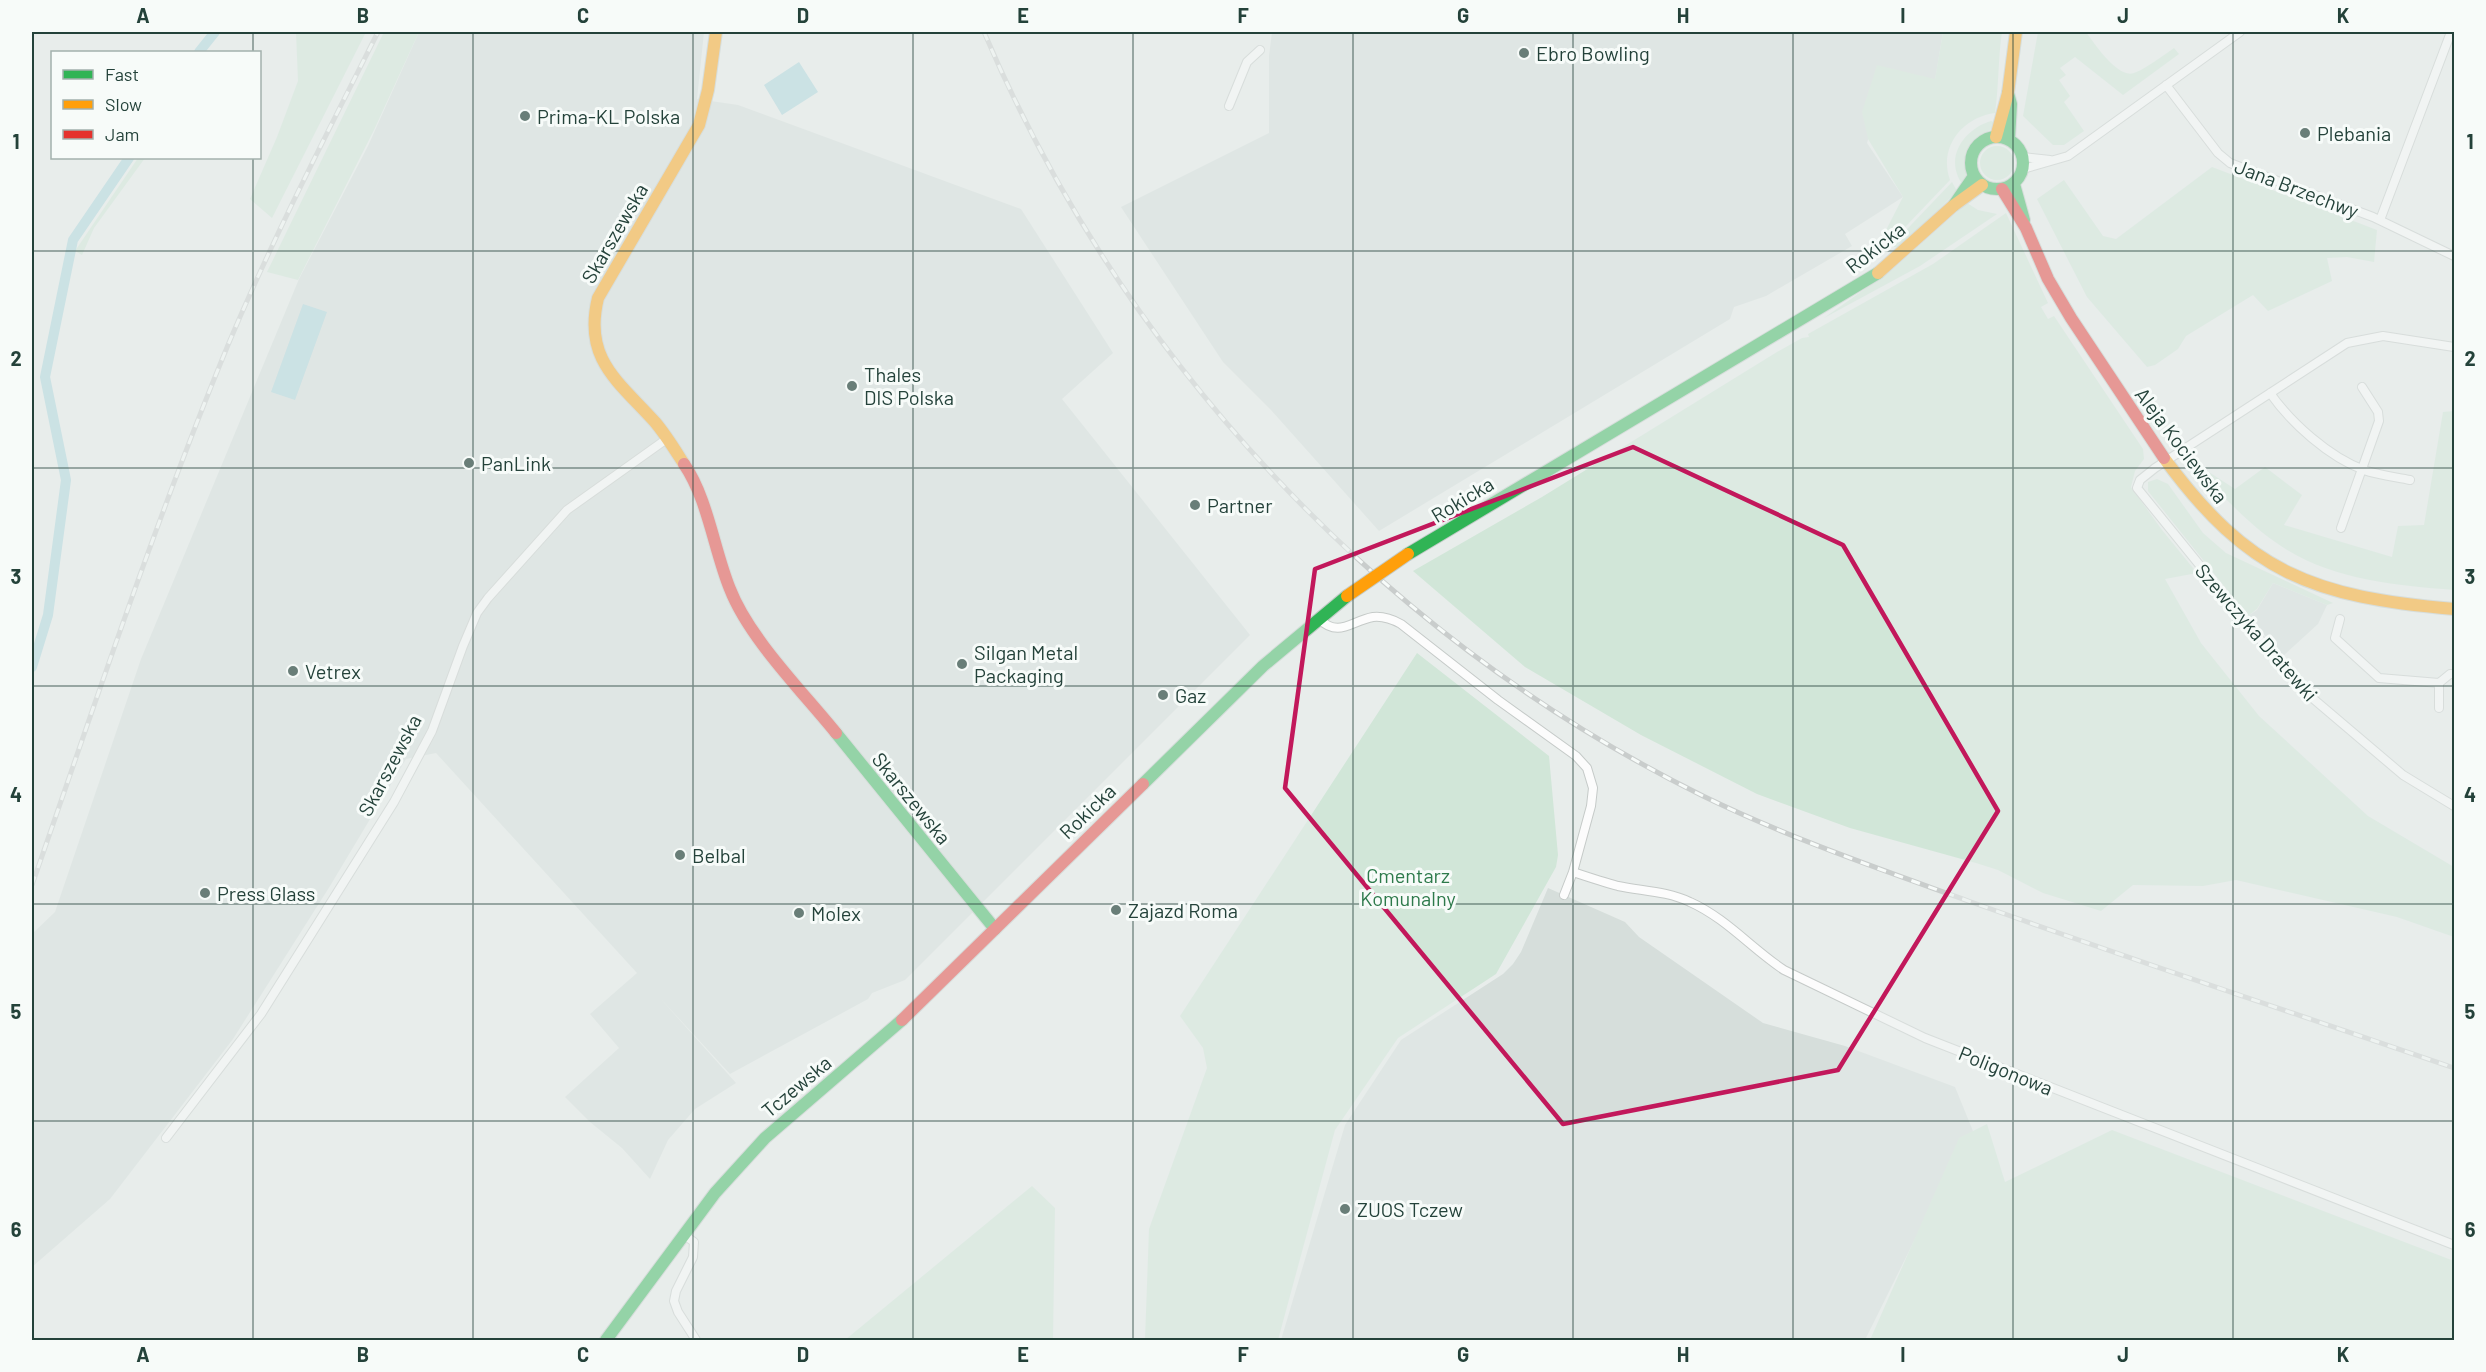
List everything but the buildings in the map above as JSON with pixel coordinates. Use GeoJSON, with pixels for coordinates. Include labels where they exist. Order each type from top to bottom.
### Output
{"type":"FeatureCollection","features":[{"type":"Feature","properties":{"kind":"street","name":"Skarszewska"},"geometry":{"type":"LineString","coordinates":[[716,32],[708,90],[699,125],[689,146],[598,298],[593,318],[597,349],[605,367],[668,438],[689,471],[698,490],[730,590],[742,614],[760,640],[995,929]]}},
{"type":"Feature","properties":{"kind":"street"},"geometry":{"type":"LineString","coordinates":[[1996,136],[2008,93],[2016,32]]}},
{"type":"Feature","properties":{"kind":"street"},"geometry":{"type":"LineString","coordinates":[[2023,163],[2057,161],[2068,156],[2240,32]]}},
{"type":"Feature","properties":{"kind":"street"},"geometry":{"type":"LineString","coordinates":[[2380,220],[2451,32]]}},
{"type":"Feature","properties":{"kind":"street"},"geometry":{"type":"LineString","coordinates":[[1229,106],[1247,62],[1260,50]]}},
{"type":"Feature","properties":{"kind":"street","name":"Jana Brzechwy"},"geometry":{"type":"LineString","coordinates":[[2166,85],[2218,153],[2230,163],[2380,220],[2454,256]]}},
{"type":"Feature","properties":{"kind":"street"},"geometry":{"type":"LineString","coordinates":[[2008,93],[2011,104],[2009,139]]}},
{"type":"Feature","properties":{"kind":"street"},"geometry":{"type":"LineString","coordinates":[[1996,136],[2009,139],[2020,150],[2023,163],[2008,187],[1992,189],[1978,181],[1971,168],[1974,150],[1979,143],[1996,136]]}},
{"type":"Feature","properties":{"kind":"street","name":"Rokicka"},"geometry":{"type":"LineString","coordinates":[[1038,886],[1263,666],[1347,596],[1408,554],[1872,278],[1978,181]]}},
{"type":"Feature","properties":{"kind":"street","name":"Aleja Kociewska"},"geometry":{"type":"LineString","coordinates":[[2008,187],[2051,283],[2081,336],[2183,486],[2220,526],[2249,551],[2279,568],[2326,589],[2369,600],[2454,609]]}},
{"type":"Feature","properties":{"kind":"street","name":"Szewczyka Dratewki"},"geometry":{"type":"LineString","coordinates":[[2454,346],[2383,336],[2356,341],[2340,347],[2165,461],[2137,484],[2138,491],[2297,685],[2403,775],[2454,806]]}},
{"type":"Feature","properties":{"kind":"street"},"geometry":{"type":"LineString","coordinates":[[2341,528],[2379,421],[2378,412],[2362,387]]}},
{"type":"Feature","properties":{"kind":"street"},"geometry":{"type":"LineString","coordinates":[[2270,393],[2312,439],[2361,469],[2410,480]]}},
{"type":"Feature","properties":{"kind":"street","name":"Skarszewska"},"geometry":{"type":"LineString","coordinates":[[166,1138],[261,1014],[394,802],[432,730],[477,614],[488,598],[567,510],[668,438]]}},
{"type":"Feature","properties":{"kind":"street"},"geometry":{"type":"LineString","coordinates":[[1319,619],[1326,626],[1335,629],[1373,617],[1390,618],[1401,624],[1498,700],[1576,756],[1587,768],[1593,788],[1588,822],[1564,896]]}},
{"type":"Feature","properties":{"kind":"street"},"geometry":{"type":"LineString","coordinates":[[2340,619],[2335,638],[2379,678],[2439,683],[2450,674],[2454,674]]}},
{"type":"Feature","properties":{"kind":"street"},"geometry":{"type":"LineString","coordinates":[[2439,683],[2439,708]]}},
{"type":"Feature","properties":{"kind":"street","name":"Poligonowa"},"geometry":{"type":"LineString","coordinates":[[1573,872],[1618,886],[1663,893],[1690,902],[1723,922],[1765,958],[1784,970],[1925,1038],[2454,1245]]}},
{"type":"Feature","properties":{"kind":"street","name":"Tczewska"},"geometry":{"type":"LineString","coordinates":[[606,1341],[731,1174],[765,1138],[882,1039],[1038,886]]}},
{"type":"Feature","properties":{"kind":"street"},"geometry":{"type":"LineString","coordinates":[[684,1235],[694,1242],[693,1257],[676,1291],[674,1301],[696,1341]]}},
{"type":"Feature","properties":{"kind":"highlighted area"},"geometry":{"type":"Polygon","coordinates":[[[1633,447],[1843,545],[1998,811],[1838,1070],[1563,1124],[1285,788],[1315,569],[1633,447]]]}},
{"type":"Feature","properties":{"kind":"shaded area"},"geometry":{"type":"Polygon","coordinates":[[[419,32],[704,32],[697,99],[738,105],[1021,209],[1113,353],[1062,399],[1250,635],[905,980],[872,993],[868,999],[730,1074],[660,998],[736,1083],[695,1109],[668,1140],[650,1179],[622,1148],[590,1122],[565,1097],[619,1048],[590,1014],[637,973],[436,753],[406,759],[330,886],[233,1039],[110,1199],[32,1267],[32,934],[55,912],[141,659],[299,279],[368,146],[419,32]]]}},
{"type":"Feature","properties":{"kind":"shaded area"},"geometry":{"type":"Polygon","coordinates":[[[1272,32],[1943,32],[1935,80],[1888,70],[1867,143],[1903,197],[1845,234],[1852,246],[1766,296],[1734,307],[1730,319],[1379,531],[1271,410],[1223,362],[1121,207],[1269,133],[1269,56],[1272,32]]]}},
{"type":"Feature","properties":{"kind":"shaded area"},"geometry":{"type":"Polygon","coordinates":[[[2273,583],[2327,605],[2318,624],[2283,656],[2248,616],[2257,610],[2273,583]]]}},
{"type":"Feature","properties":{"kind":"shaded area","name":"ZUOS Tczew"},"geometry":{"type":"Polygon","coordinates":[[[1548,888],[1625,922],[1639,937],[1763,1023],[1845,1046],[1955,1087],[1975,1136],[1917,1235],[1865,1340],[1281,1340],[1345,1125],[1401,1040],[1503,974],[1513,964],[1521,952],[1548,888]]]}},
{"type":"Feature","properties":{"kind":"green space"},"geometry":{"type":"Polygon","coordinates":[[[296,32],[366,32],[272,218],[250,199],[298,81],[296,32]]]}},
{"type":"Feature","properties":{"kind":"green space"},"geometry":{"type":"Polygon","coordinates":[[[384,32],[419,32],[374,130],[298,280],[267,272],[384,32]]]}},
{"type":"Feature","properties":{"kind":"green space"},"geometry":{"type":"Polygon","coordinates":[[[1943,32],[2002,32],[1995,113],[1973,121],[1956,136],[1947,156],[1950,180],[1888,245],[1883,236],[1903,197],[1868,139],[1862,112],[1877,65],[1935,79],[1943,32]]]}},
{"type":"Feature","properties":{"kind":"green space"},"geometry":{"type":"Polygon","coordinates":[[[2038,32],[2086,32],[2114,66],[2128,73],[2143,69],[2174,48],[2179,54],[2123,95],[2075,57],[2060,68],[2066,75],[2059,80],[2070,96],[2064,102],[2084,131],[2064,145],[2053,145],[2023,116],[2038,32]]]}},
{"type":"Feature","properties":{"kind":"green space"},"geometry":{"type":"Polygon","coordinates":[[[1991,121],[1996,123],[1971,146],[1963,185],[1957,175],[1955,165],[1959,146],[1972,131],[1991,121]]]}},
{"type":"Feature","properties":{"kind":"green space"},"geometry":{"type":"Polygon","coordinates":[[[1997,146],[2009,151],[2014,163],[2009,175],[1997,180],[1985,175],[1980,163],[1985,151],[1997,146]]]}},
{"type":"Feature","properties":{"kind":"green space"},"geometry":{"type":"Polygon","coordinates":[[[137,159],[144,159],[94,228],[82,255],[75,251],[137,159]]]}},
{"type":"Feature","properties":{"kind":"green space"},"geometry":{"type":"Polygon","coordinates":[[[2212,167],[2377,230],[2374,262],[2347,257],[2327,258],[2332,281],[2268,311],[2253,295],[2186,336],[2178,349],[2155,365],[2147,367],[2087,297],[2037,199],[2064,180],[2103,236],[2116,239],[2212,167]]]}},
{"type":"Feature","properties":{"kind":"green space"},"geometry":{"type":"Polygon","coordinates":[[[1952,182],[1957,191],[1904,245],[1899,248],[1891,246],[1952,182]]]}},
{"type":"Feature","properties":{"kind":"green space"},"geometry":{"type":"Polygon","coordinates":[[[1967,203],[1978,210],[1997,214],[1920,266],[1824,318],[1893,269],[1967,203]]]}},
{"type":"Feature","properties":{"kind":"green space"},"geometry":{"type":"Polygon","coordinates":[[[2006,213],[2048,303],[2041,307],[2048,319],[2054,316],[2143,449],[2144,459],[2135,471],[2131,487],[2197,573],[2165,579],[2201,643],[2259,716],[2368,816],[2454,867],[2454,937],[2397,917],[2236,880],[2203,886],[2133,885],[2101,911],[2043,893],[1998,870],[1850,828],[1757,794],[1641,735],[1525,667],[1413,571],[1542,497],[1777,352],[1802,338],[1809,337],[1808,334],[1933,264],[2006,213]]]}},
{"type":"Feature","properties":{"kind":"green space"},"geometry":{"type":"Polygon","coordinates":[[[2454,411],[2454,590],[2387,583],[2321,567],[2281,546],[2258,529],[2196,468],[2198,465],[2235,489],[2265,467],[2302,495],[2284,525],[2392,557],[2398,526],[2424,525],[2443,412],[2454,411]]]}},
{"type":"Feature","properties":{"kind":"green space"},"geometry":{"type":"Polygon","coordinates":[[[2157,479],[2168,484],[2203,533],[2226,553],[2333,603],[2327,605],[2273,583],[2257,609],[2248,616],[2148,491],[2148,482],[2157,479]]]}},
{"type":"Feature","properties":{"kind":"green space","name":"Cmentarz Komunalny"},"geometry":{"type":"Polygon","coordinates":[[[1417,653],[1549,756],[1558,855],[1556,867],[1496,974],[1398,1038],[1335,1130],[1278,1340],[1145,1340],[1149,1229],[1207,1068],[1203,1048],[1180,1016],[1417,653]]]}},
{"type":"Feature","properties":{"kind":"green space"},"geometry":{"type":"Polygon","coordinates":[[[1987,1124],[2005,1182],[2112,1130],[2454,1261],[2454,1340],[1870,1340],[1959,1138],[1987,1124]]]}},
{"type":"Feature","properties":{"kind":"green space"},"geometry":{"type":"Polygon","coordinates":[[[1032,1186],[1055,1208],[1053,1340],[845,1340],[1032,1186]]]}},
{"type":"Feature","properties":{"kind":"water"},"geometry":{"type":"Polygon","coordinates":[[[799,62],[818,92],[782,115],[764,85],[799,62]]]}},
{"type":"Feature","properties":{"kind":"water"},"geometry":{"type":"Polygon","coordinates":[[[303,304],[327,312],[295,400],[271,392],[303,304]]]}},
{"type":"Feature","properties":{"kind":"waterway"},"geometry":{"type":"LineString","coordinates":[[200,51],[215,32]]}},
{"type":"Feature","properties":{"kind":"waterway"},"geometry":{"type":"LineString","coordinates":[[32,667],[48,615],[66,480],[45,377],[73,240],[128,159]]}},
{"type":"Feature","properties":{"kind":"railway"},"geometry":{"type":"LineString","coordinates":[[32,885],[175,479],[228,345],[282,226],[378,32]]}},
{"type":"Feature","properties":{"kind":"railway"},"geometry":{"type":"LineString","coordinates":[[984,32],[1042,153],[1110,268],[1188,376],[1276,478],[1371,571],[1475,656],[1586,731],[1736,812],[1871,866],[2154,966],[2454,1068]]}},
{"type":"Feature","properties":{"kind":"traffic: fast"},"geometry":{"type":"LineString","coordinates":[[2008,93],[2011,104],[2009,139]]}},
{"type":"Feature","properties":{"kind":"traffic: fast"},"geometry":{"type":"LineString","coordinates":[[1992,137],[2002,137],[2016,144],[2023,163],[2016,182],[2002,189],[1992,189],[1982,185],[1975,178],[1971,168],[1971,158],[1975,148],[1982,141],[1992,137]]}},
{"type":"Feature","properties":{"kind":"traffic: fast"},"geometry":{"type":"LineString","coordinates":[[1954,205],[1974,176]]}},
{"type":"Feature","properties":{"kind":"traffic: fast"},"geometry":{"type":"LineString","coordinates":[[2014,184],[2024,220]]}},
{"type":"Feature","properties":{"kind":"traffic: fast"},"geometry":{"type":"LineString","coordinates":[[1408,554],[1878,273]]}},
{"type":"Feature","properties":{"kind":"traffic: fast"},"geometry":{"type":"LineString","coordinates":[[1143,784],[1263,666],[1347,596]]}},
{"type":"Feature","properties":{"kind":"traffic: fast"},"geometry":{"type":"LineString","coordinates":[[836,733],[995,929]]}},
{"type":"Feature","properties":{"kind":"traffic: fast"},"geometry":{"type":"LineString","coordinates":[[606,1340],[715,1193],[765,1138],[902,1020]]}},
{"type":"Feature","properties":{"kind":"traffic: slow"},"geometry":{"type":"LineString","coordinates":[[684,464],[659,427],[607,368],[595,337],[595,319],[598,298],[699,125],[708,90],[716,32]]}},
{"type":"Feature","properties":{"kind":"traffic: slow"},"geometry":{"type":"LineString","coordinates":[[1996,137],[2008,93],[2016,32]]}},
{"type":"Feature","properties":{"kind":"traffic: slow"},"geometry":{"type":"LineString","coordinates":[[1878,273],[1953,206],[1982,185]]}},
{"type":"Feature","properties":{"kind":"traffic: slow"},"geometry":{"type":"LineString","coordinates":[[2164,458],[2195,497],[2225,529],[2256,554],[2288,572],[2323,587],[2362,597],[2454,609]]}},
{"type":"Feature","properties":{"kind":"traffic: slow"},"geometry":{"type":"LineString","coordinates":[[1347,596],[1408,554]]}},
{"type":"Feature","properties":{"kind":"traffic: jam"},"geometry":{"type":"LineString","coordinates":[[2002,189],[2026,228],[2048,279],[2071,318],[2164,458]]}},
{"type":"Feature","properties":{"kind":"traffic: jam"},"geometry":{"type":"LineString","coordinates":[[684,464],[699,493],[724,574],[739,608],[763,645],[836,733]]}},
{"type":"Feature","properties":{"kind":"traffic: jam"},"geometry":{"type":"LineString","coordinates":[[902,1020],[1143,784]]}},
{"type":"Feature","properties":{"kind":"place","name":"Ebro Bowling"},"geometry":{"type":"Point","coordinates":[1524,53]}},
{"type":"Feature","properties":{"kind":"place","name":"Prima-KL Polska"},"geometry":{"type":"Point","coordinates":[525,116]}},
{"type":"Feature","properties":{"kind":"place","name":"Plebania"},"geometry":{"type":"Point","coordinates":[2305,133]}},
{"type":"Feature","properties":{"kind":"place","name":"Thales DIS Polska"},"geometry":{"type":"Point","coordinates":[852,386]}},
{"type":"Feature","properties":{"kind":"place","name":"PanLink"},"geometry":{"type":"Point","coordinates":[469,463]}},
{"type":"Feature","properties":{"kind":"place","name":"Partner"},"geometry":{"type":"Point","coordinates":[1195,505]}},
{"type":"Feature","properties":{"kind":"place","name":"Silgan Metal Packaging"},"geometry":{"type":"Point","coordinates":[962,664]}},
{"type":"Feature","properties":{"kind":"place","name":"Vetrex"},"geometry":{"type":"Point","coordinates":[293,671]}},
{"type":"Feature","properties":{"kind":"place","name":"Gaz"},"geometry":{"type":"Point","coordinates":[1163,695]}},
{"type":"Feature","properties":{"kind":"place","name":"Belbal"},"geometry":{"type":"Point","coordinates":[680,855]}},
{"type":"Feature","properties":{"kind":"place","name":"Press Glass"},"geometry":{"type":"Point","coordinates":[205,893]}},
{"type":"Feature","properties":{"kind":"place","name":"Zajazd Roma"},"geometry":{"type":"Point","coordinates":[1116,910]}},
{"type":"Feature","properties":{"kind":"place","name":"Molex"},"geometry":{"type":"Point","coordinates":[799,913]}},
{"type":"Feature","properties":{"kind":"place","name":"ZUOS Tczew"},"geometry":{"type":"Point","coordinates":[1345,1209]}}]}
